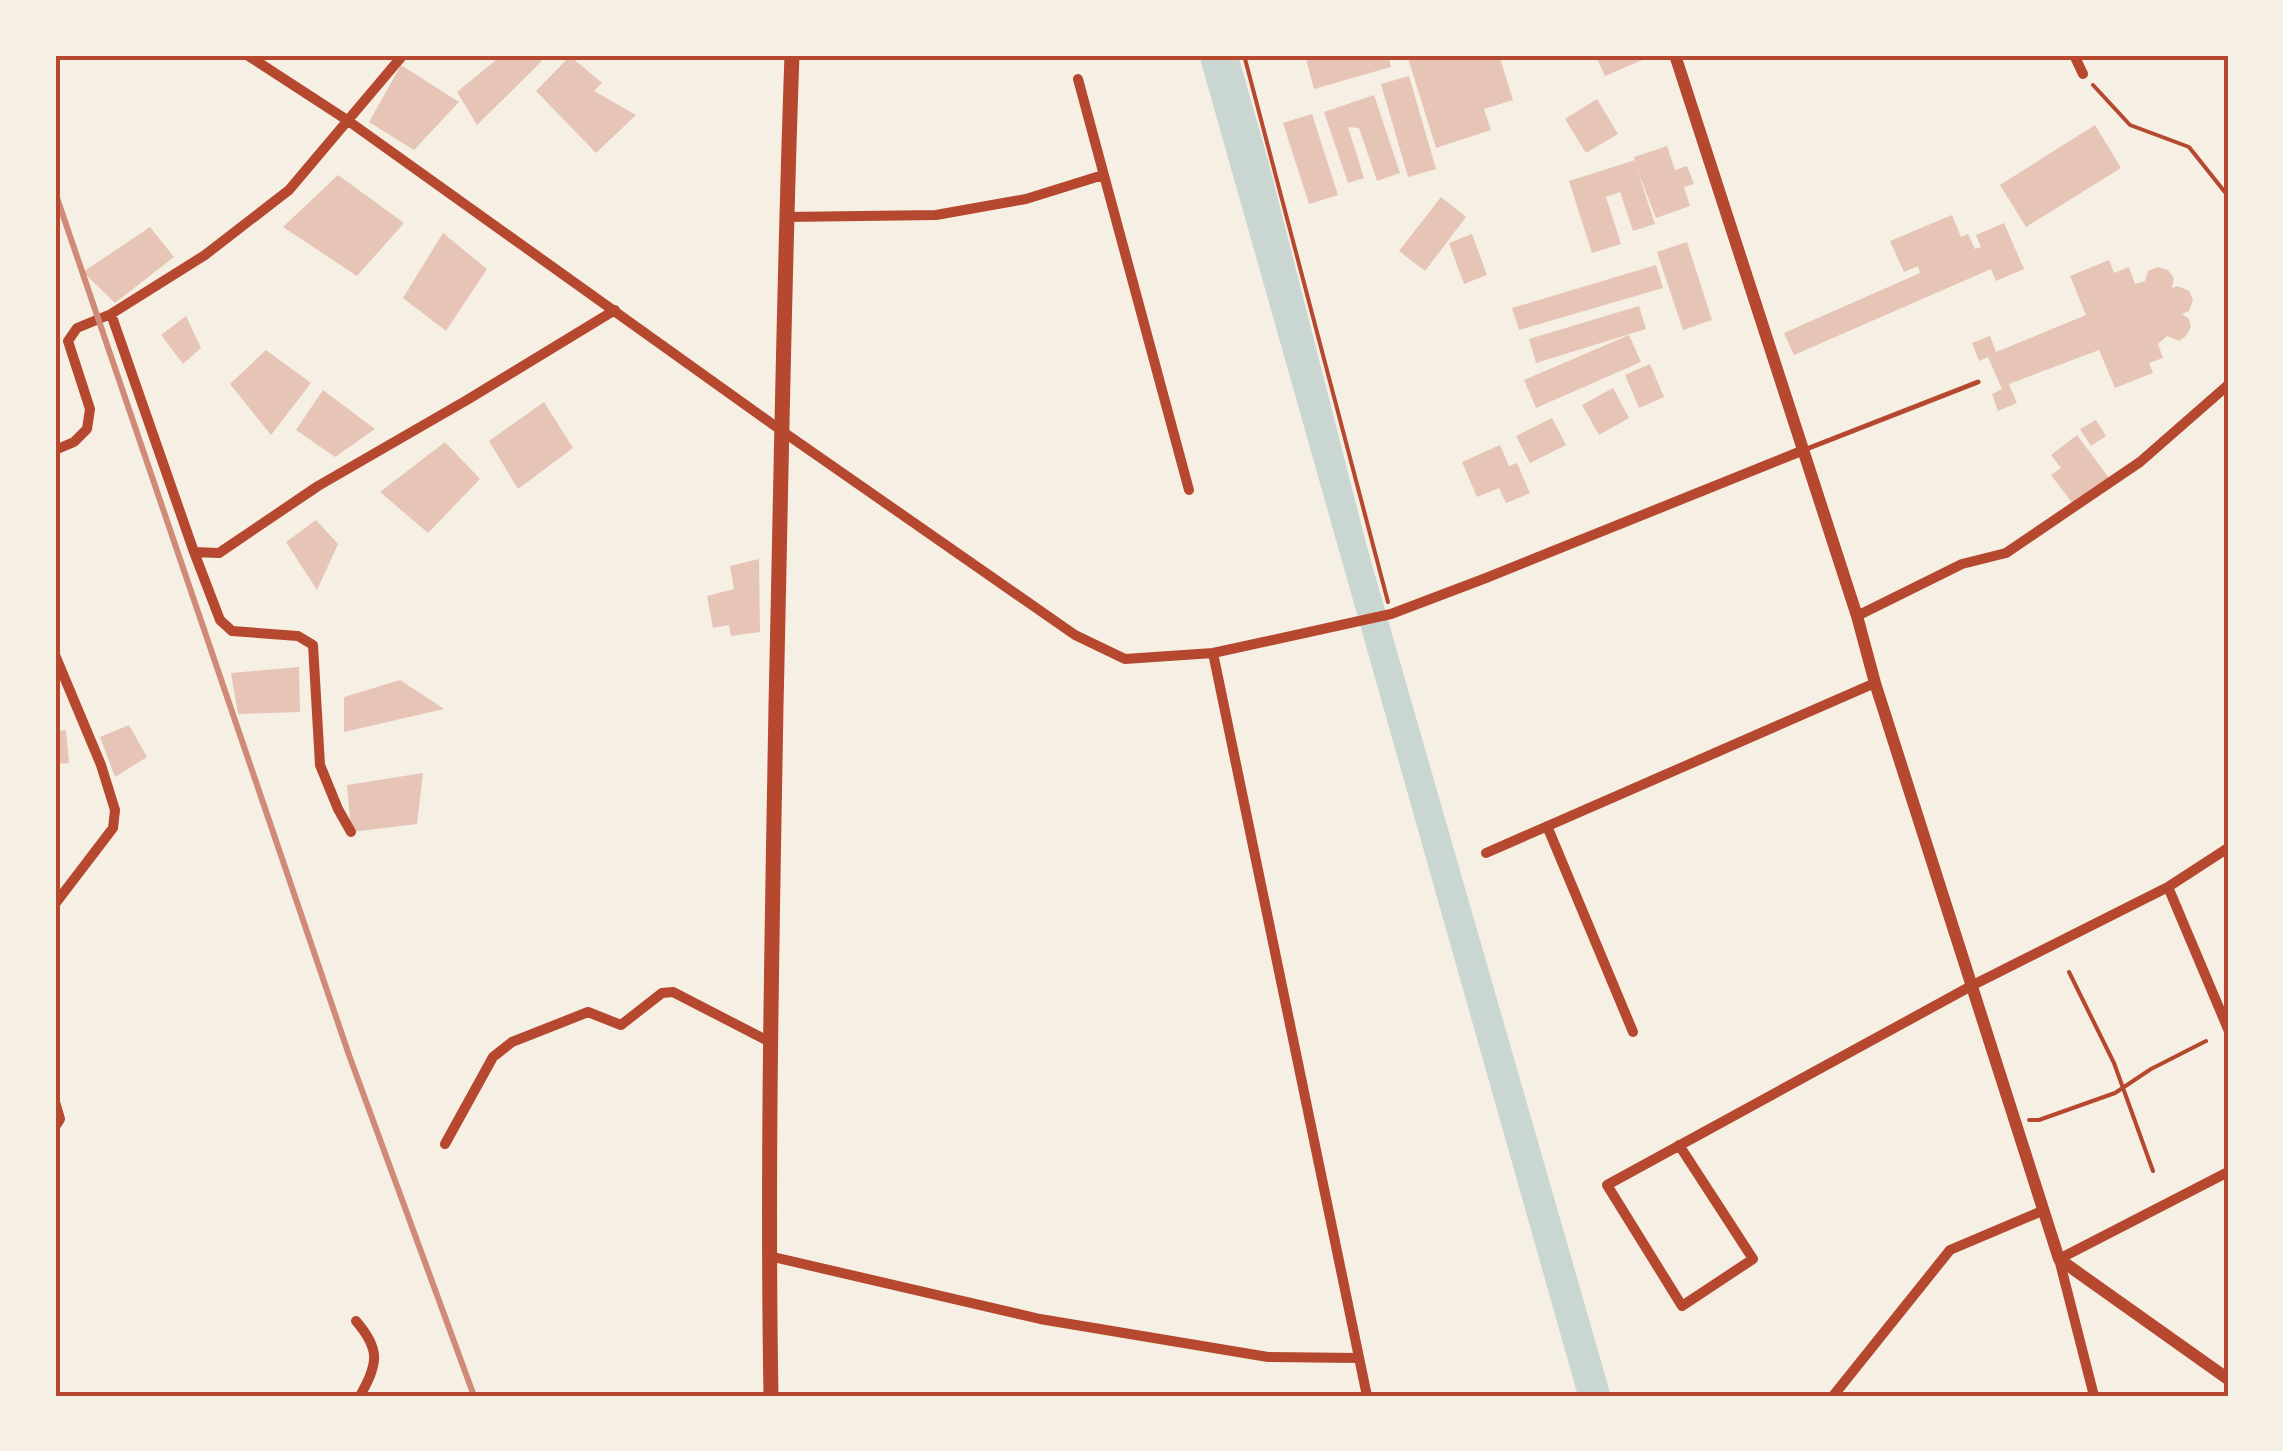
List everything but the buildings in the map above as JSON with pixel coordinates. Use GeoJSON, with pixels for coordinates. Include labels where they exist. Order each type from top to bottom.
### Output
{"type":"FeatureCollection","features":[{"type":"Feature","properties":{"kind":"main road"},"geometry":{"type":"LineString","coordinates":[[771,1396],[770,1042],[792,55]]}},
{"type":"Feature","properties":{"kind":"street"},"geometry":{"type":"LineString","coordinates":[[247,55],[347,120],[1075,635],[1126,659],[1212,653],[1392,614],[1804,450]]}},
{"type":"Feature","properties":{"kind":"street"},"geometry":{"type":"LineString","coordinates":[[55,450],[74,442],[88,429],[90,409],[68,341],[78,328],[112,314],[205,255],[289,190],[403,55]]}},
{"type":"Feature","properties":{"kind":"street"},"geometry":{"type":"LineString","coordinates":[[1674,55],[1973,986],[2058,1258],[2094,1396]]}},
{"type":"Feature","properties":{"kind":"street"},"geometry":{"type":"LineString","coordinates":[[2074,55],[2083,74]]}},
{"type":"Feature","properties":{"kind":"street"},"geometry":{"type":"LineString","coordinates":[[1078,79],[1189,490]]}},
{"type":"Feature","properties":{"kind":"street"},"geometry":{"type":"LineString","coordinates":[[786,218],[936,215],[1026,199],[1103,174]]}},
{"type":"Feature","properties":{"kind":"street"},"geometry":{"type":"LineString","coordinates":[[194,552],[219,553],[318,486],[614,310]]}},
{"type":"Feature","properties":{"kind":"street"},"geometry":{"type":"LineString","coordinates":[[112,314],[220,620],[232,631],[298,636],[312,646],[320,765],[351,832]]}},
{"type":"Feature","properties":{"kind":"street"},"geometry":{"type":"LineString","coordinates":[[1857,616],[1962,564],[2006,552],[2140,462],[2228,385]]}},
{"type":"Feature","properties":{"kind":"street"},"geometry":{"type":"LineString","coordinates":[[1212,653],[1366,1396]]}},
{"type":"Feature","properties":{"kind":"street"},"geometry":{"type":"LineString","coordinates":[[55,655],[102,765],[114,810],[112,828],[55,904]]}},
{"type":"Feature","properties":{"kind":"street"},"geometry":{"type":"LineString","coordinates":[[1486,853],[1875,683]]}},
{"type":"Feature","properties":{"kind":"street"},"geometry":{"type":"LineString","coordinates":[[1547,826],[1633,1032]]}},
{"type":"Feature","properties":{"kind":"street"},"geometry":{"type":"LineString","coordinates":[[1679,1146],[1753,1258],[1682,1306],[1607,1184],[1973,986],[2168,886],[2228,848]]}},
{"type":"Feature","properties":{"kind":"street"},"geometry":{"type":"LineString","coordinates":[[2168,886],[2228,1028]]}},
{"type":"Feature","properties":{"kind":"street"},"geometry":{"type":"LineString","coordinates":[[445,1144],[493,1057],[512,1042],[588,1012],[621,1025],[662,993],[674,992],[770,1042]]}},
{"type":"Feature","properties":{"kind":"street"},"geometry":{"type":"LineString","coordinates":[[55,1102],[60,1119],[55,1126]]}},
{"type":"Feature","properties":{"kind":"street"},"geometry":{"type":"LineString","coordinates":[[2058,1258],[2228,1172]]}},
{"type":"Feature","properties":{"kind":"street"},"geometry":{"type":"LineString","coordinates":[[1833,1396],[1950,1250],[2042,1212]]}},
{"type":"Feature","properties":{"kind":"street"},"geometry":{"type":"LineString","coordinates":[[769,1256],[1040,1318],[1268,1357],[1358,1358]]}},
{"type":"Feature","properties":{"kind":"street"},"geometry":{"type":"LineString","coordinates":[[2058,1258],[2228,1379]]}},
{"type":"Feature","properties":{"kind":"street"},"geometry":{"type":"LineString","coordinates":[[356,1321],[371,1338],[376,1352],[360,1396]]}},
{"type":"Feature","properties":{"kind":"lane"},"geometry":{"type":"LineString","coordinates":[[1804,450],[1978,382]]}},
{"type":"Feature","properties":{"kind":"path"},"geometry":{"type":"LineString","coordinates":[[1244,55],[1392,614]]}},
{"type":"Feature","properties":{"kind":"path"},"geometry":{"type":"LineString","coordinates":[[2083,74],[2130,125],[2189,147],[2228,196]]}},
{"type":"Feature","properties":{"kind":"path"},"geometry":{"type":"LineString","coordinates":[[2069,972],[2114,1063],[2153,1171]]}},
{"type":"Feature","properties":{"kind":"path"},"geometry":{"type":"LineString","coordinates":[[2014,1120],[2038,1120],[2115,1094],[2151,1068],[2206,1041]]}},
{"type":"Feature","properties":{"kind":"shaded area"},"geometry":{"type":"Polygon","coordinates":[[[1199,55],[1238,55],[1367,547],[1611,1396],[1578,1396],[1199,55]]]}},
{"type":"Feature","properties":{"kind":"railway"},"geometry":{"type":"LineString","coordinates":[[55,192],[349,1055],[474,1396]]}}]}
